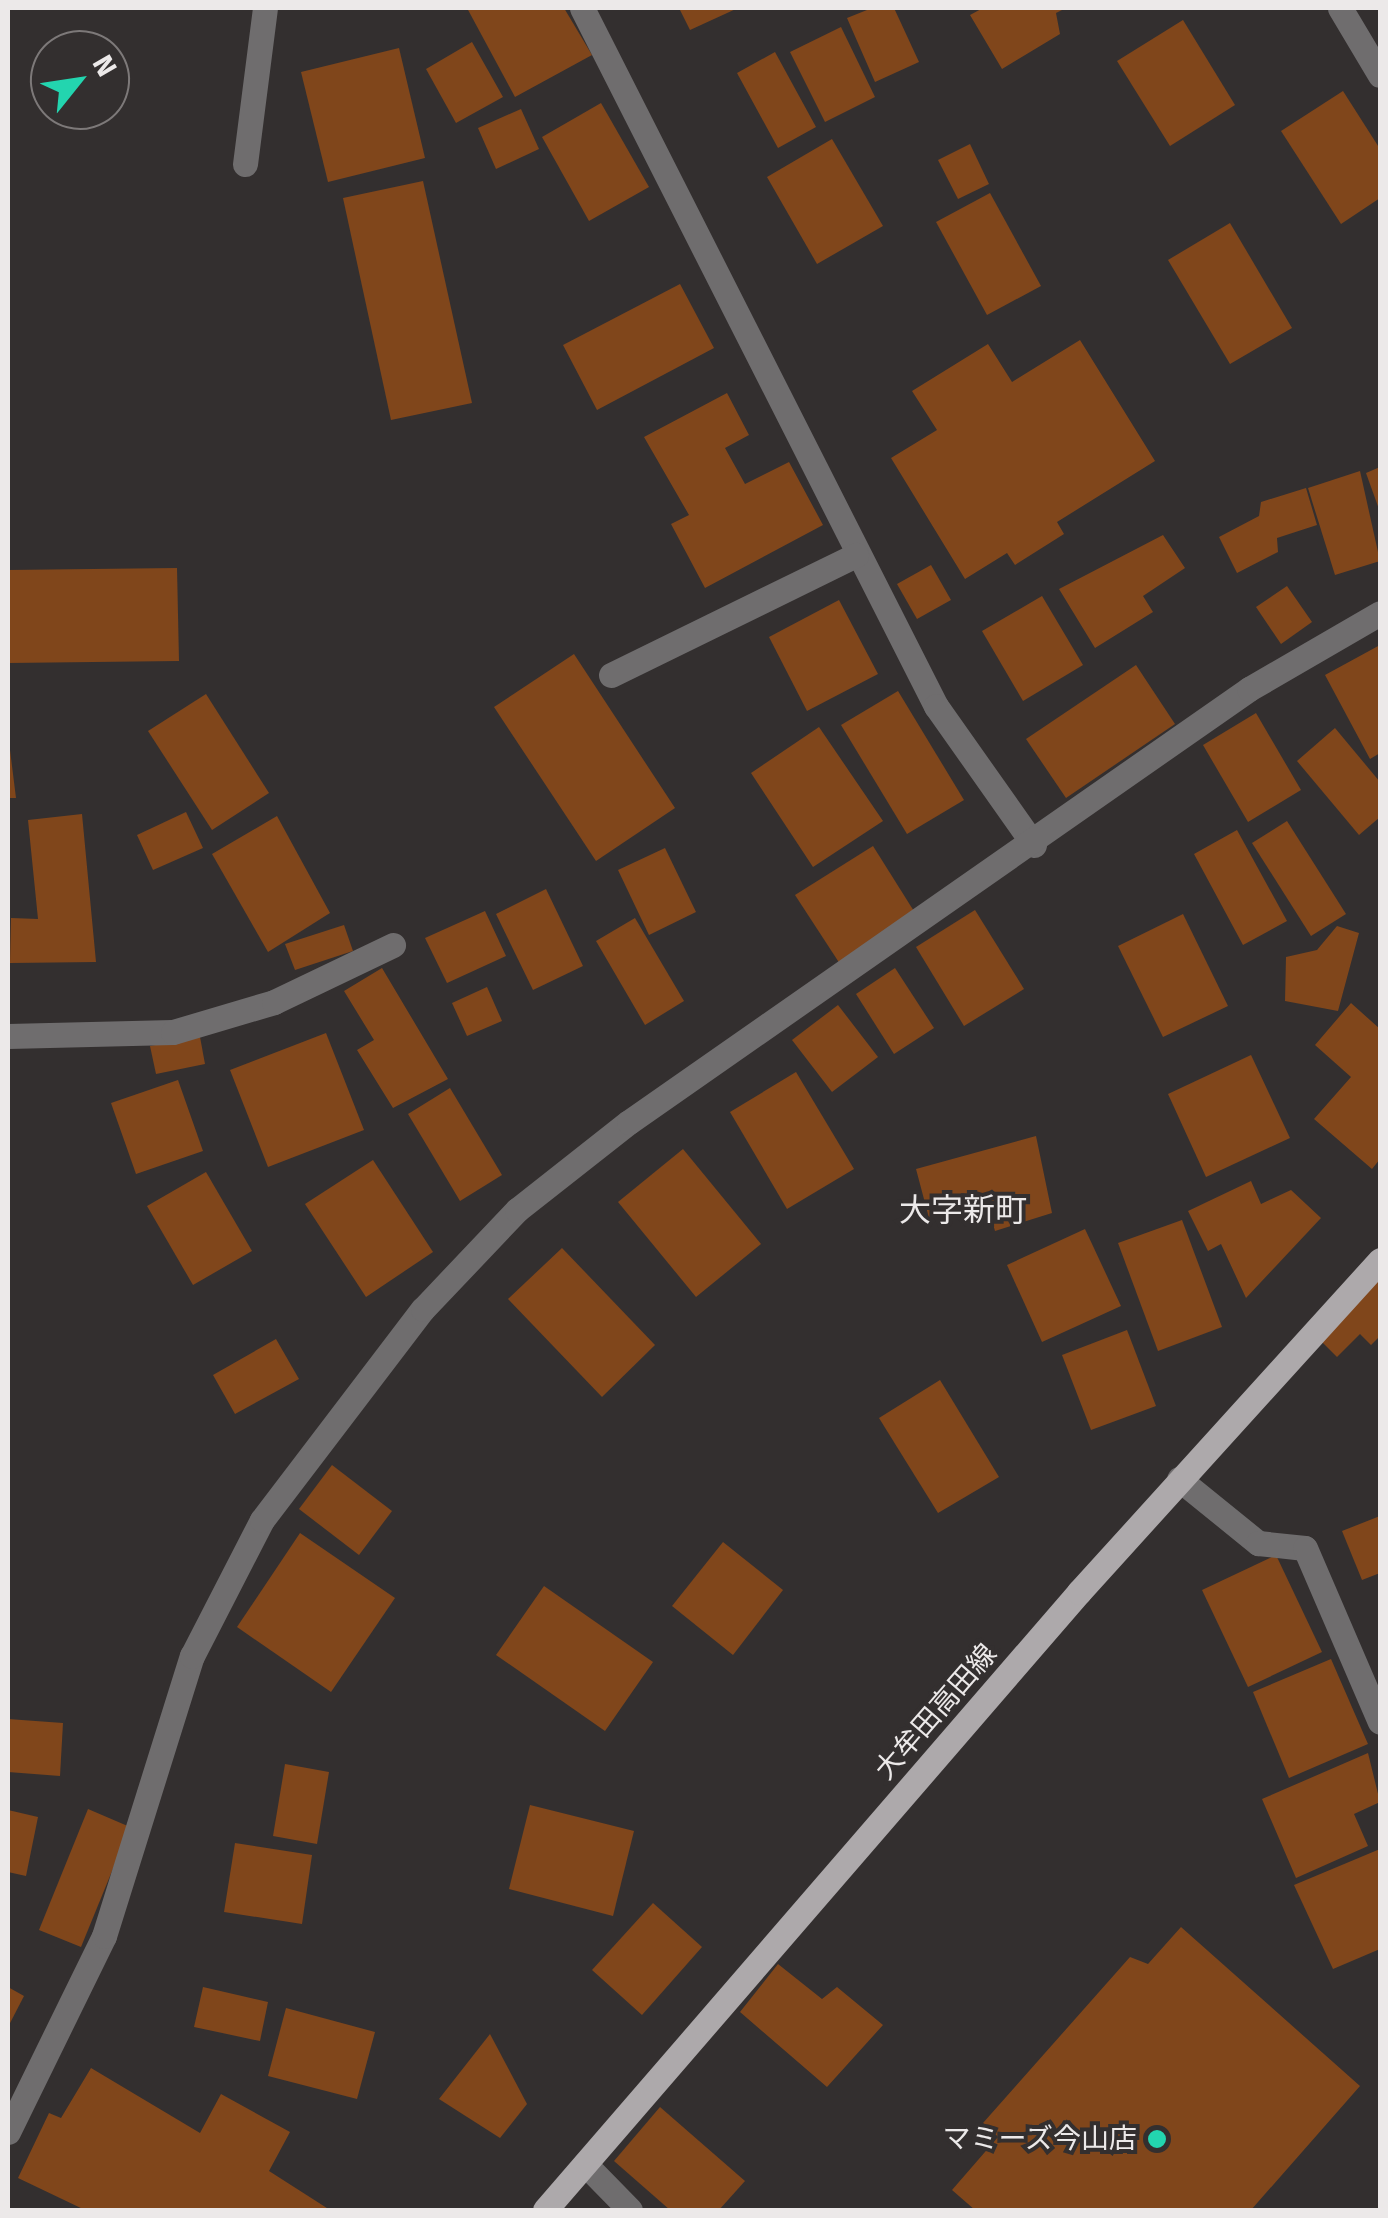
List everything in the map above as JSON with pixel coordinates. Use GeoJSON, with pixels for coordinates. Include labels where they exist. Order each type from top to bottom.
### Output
{"type":"FeatureCollection","features":[{"type":"Feature","properties":{"kind":"main road","name":"大牟田高田線"},"geometry":{"type":"LineString","coordinates":[[545,2210],[1179,1479],[1380,1260]]}},
{"type":"Feature","properties":{"kind":"street"},"geometry":{"type":"LineString","coordinates":[[245,164],[266,8]]}},
{"type":"Feature","properties":{"kind":"street"},"geometry":{"type":"LineString","coordinates":[[582,8],[856,555],[936,706],[1034,845]]}},
{"type":"Feature","properties":{"kind":"street"},"geometry":{"type":"LineString","coordinates":[[1340,8],[1380,75]]}},
{"type":"Feature","properties":{"kind":"street"},"geometry":{"type":"LineString","coordinates":[[611,675],[856,555]]}},
{"type":"Feature","properties":{"kind":"street"},"geometry":{"type":"LineString","coordinates":[[8,2132],[104,1936],[192,1656],[262,1520],[342,1405],[517,1210],[629,1122],[1034,845],[1249,688],[1380,613]]}},
{"type":"Feature","properties":{"kind":"street"},"geometry":{"type":"LineString","coordinates":[[8,1036],[173,1032],[274,1002],[394,946]]}},
{"type":"Feature","properties":{"kind":"street"},"geometry":{"type":"LineString","coordinates":[[1179,1479],[1258,1543],[1304,1548],[1380,1722]]}},
{"type":"Feature","properties":{"kind":"street"},"geometry":{"type":"LineString","coordinates":[[585,2164],[630,2210]]}},
{"type":"Feature","properties":{"kind":"building"},"geometry":{"type":"Polygon","coordinates":[[[467,8],[564,8],[592,55],[515,97],[467,8]]]}},
{"type":"Feature","properties":{"kind":"building"},"geometry":{"type":"Polygon","coordinates":[[[679,8],[738,8],[690,30],[679,8]]]}},
{"type":"Feature","properties":{"kind":"building"},"geometry":{"type":"Polygon","coordinates":[[[872,8],[894,8],[919,62],[875,82],[847,18],[872,8]]]}},
{"type":"Feature","properties":{"kind":"building"},"geometry":{"type":"Polygon","coordinates":[[[983,8],[1066,8],[1056,13],[1060,34],[1002,69],[970,15],[983,8]]]}},
{"type":"Feature","properties":{"kind":"building"},"geometry":{"type":"Polygon","coordinates":[[[1183,20],[1235,105],[1170,146],[1117,61],[1183,20]]]}},
{"type":"Feature","properties":{"kind":"building"},"geometry":{"type":"Polygon","coordinates":[[[841,27],[875,97],[825,122],[790,52],[841,27]]]}},
{"type":"Feature","properties":{"kind":"building"},"geometry":{"type":"Polygon","coordinates":[[[472,42],[503,97],[456,123],[426,69],[472,42]]]}},
{"type":"Feature","properties":{"kind":"building"},"geometry":{"type":"Polygon","coordinates":[[[399,48],[425,158],[328,182],[301,72],[399,48]]]}},
{"type":"Feature","properties":{"kind":"building"},"geometry":{"type":"Polygon","coordinates":[[[775,52],[816,127],[778,148],[737,73],[775,52]]]}},
{"type":"Feature","properties":{"kind":"building"},"geometry":{"type":"Polygon","coordinates":[[[1343,91],[1380,149],[1380,198],[1341,224],[1281,131],[1343,91]]]}},
{"type":"Feature","properties":{"kind":"building"},"geometry":{"type":"Polygon","coordinates":[[[601,103],[649,187],[589,221],[542,137],[601,103]]]}},
{"type":"Feature","properties":{"kind":"building"},"geometry":{"type":"Polygon","coordinates":[[[521,109],[539,149],[496,169],[478,128],[521,109]]]}},
{"type":"Feature","properties":{"kind":"building"},"geometry":{"type":"Polygon","coordinates":[[[832,139],[883,226],[817,264],[767,177],[832,139]]]}},
{"type":"Feature","properties":{"kind":"building"},"geometry":{"type":"Polygon","coordinates":[[[970,144],[989,184],[958,199],[938,160],[970,144]]]}},
{"type":"Feature","properties":{"kind":"building"},"geometry":{"type":"Polygon","coordinates":[[[423,181],[472,403],[391,420],[343,198],[423,181]]]}},
{"type":"Feature","properties":{"kind":"building"},"geometry":{"type":"Polygon","coordinates":[[[990,193],[1041,286],[987,315],[936,222],[990,193]]]}},
{"type":"Feature","properties":{"kind":"building"},"geometry":{"type":"Polygon","coordinates":[[[1230,223],[1292,328],[1230,364],[1168,260],[1230,223]]]}},
{"type":"Feature","properties":{"kind":"building"},"geometry":{"type":"Polygon","coordinates":[[[680,284],[714,348],[597,410],[563,345],[680,284]]]}},
{"type":"Feature","properties":{"kind":"building"},"geometry":{"type":"Polygon","coordinates":[[[1080,340],[1155,461],[1057,522],[1064,534],[1015,565],[1007,553],[965,579],[891,458],[937,430],[912,391],[988,344],[1012,382],[1080,340]]]}},
{"type":"Feature","properties":{"kind":"building"},"geometry":{"type":"Polygon","coordinates":[[[727,393],[749,435],[725,448],[745,484],[789,462],[823,525],[705,588],[671,524],[689,515],[644,437],[727,393]]]}},
{"type":"Feature","properties":{"kind":"building"},"geometry":{"type":"Polygon","coordinates":[[[1380,467],[1380,512],[1366,473],[1380,467]]]}},
{"type":"Feature","properties":{"kind":"building"},"geometry":{"type":"Polygon","coordinates":[[[1360,471],[1380,561],[1335,575],[1308,488],[1360,471]]]}},
{"type":"Feature","properties":{"kind":"building"},"geometry":{"type":"Polygon","coordinates":[[[1306,488],[1317,525],[1277,538],[1278,552],[1237,573],[1219,537],[1259,516],[1261,502],[1306,488]]]}},
{"type":"Feature","properties":{"kind":"building"},"geometry":{"type":"Polygon","coordinates":[[[1163,535],[1185,568],[1143,596],[1153,612],[1095,648],[1059,589],[1163,535]]]}},
{"type":"Feature","properties":{"kind":"building"},"geometry":{"type":"Polygon","coordinates":[[[931,565],[951,600],[917,619],[897,584],[931,565]]]}},
{"type":"Feature","properties":{"kind":"building"},"geometry":{"type":"Polygon","coordinates":[[[177,568],[179,661],[8,663],[8,570],[177,568]]]}},
{"type":"Feature","properties":{"kind":"building"},"geometry":{"type":"Polygon","coordinates":[[[1287,586],[1312,622],[1281,644],[1256,607],[1287,586]]]}},
{"type":"Feature","properties":{"kind":"building"},"geometry":{"type":"Polygon","coordinates":[[[1042,596],[1083,665],[1023,701],[982,631],[1042,596]]]}},
{"type":"Feature","properties":{"kind":"building"},"geometry":{"type":"Polygon","coordinates":[[[839,600],[878,674],[807,711],[769,637],[839,600]]]}},
{"type":"Feature","properties":{"kind":"building"},"geometry":{"type":"Polygon","coordinates":[[[1380,645],[1380,753],[1370,759],[1325,675],[1380,645]]]}},
{"type":"Feature","properties":{"kind":"building"},"geometry":{"type":"Polygon","coordinates":[[[574,654],[675,808],[596,861],[494,707],[574,654]]]}},
{"type":"Feature","properties":{"kind":"building"},"geometry":{"type":"Polygon","coordinates":[[[1136,665],[1175,724],[1066,798],[1026,739],[1136,665]]]}},
{"type":"Feature","properties":{"kind":"building"},"geometry":{"type":"Polygon","coordinates":[[[898,691],[964,800],[907,834],[841,725],[898,691]]]}},
{"type":"Feature","properties":{"kind":"building"},"geometry":{"type":"Polygon","coordinates":[[[206,694],[269,793],[212,830],[148,731],[206,694]]]}},
{"type":"Feature","properties":{"kind":"building"},"geometry":{"type":"Polygon","coordinates":[[[1256,713],[1301,790],[1248,822],[1203,745],[1256,713]]]}},
{"type":"Feature","properties":{"kind":"building"},"geometry":{"type":"Polygon","coordinates":[[[819,727],[883,821],[813,867],[751,773],[819,727]]]}},
{"type":"Feature","properties":{"kind":"building"},"geometry":{"type":"Polygon","coordinates":[[[1335,728],[1380,782],[1380,817],[1359,835],[1297,761],[1335,728]]]}},
{"type":"Feature","properties":{"kind":"building"},"geometry":{"type":"Polygon","coordinates":[[[8,734],[16,798],[8,798],[8,734]]]}},
{"type":"Feature","properties":{"kind":"building"},"geometry":{"type":"Polygon","coordinates":[[[186,812],[203,848],[153,870],[137,835],[186,812]]]}},
{"type":"Feature","properties":{"kind":"building"},"geometry":{"type":"Polygon","coordinates":[[[82,814],[96,962],[10,963],[11,918],[38,919],[28,820],[82,814]]]}},
{"type":"Feature","properties":{"kind":"building"},"geometry":{"type":"Polygon","coordinates":[[[277,816],[330,913],[268,952],[212,854],[277,816]]]}},
{"type":"Feature","properties":{"kind":"building"},"geometry":{"type":"Polygon","coordinates":[[[1287,821],[1346,914],[1311,936],[1252,843],[1287,821]]]}},
{"type":"Feature","properties":{"kind":"building"},"geometry":{"type":"Polygon","coordinates":[[[1237,830],[1287,921],[1243,945],[1194,854],[1237,830]]]}},
{"type":"Feature","properties":{"kind":"building"},"geometry":{"type":"Polygon","coordinates":[[[873,846],[917,916],[840,964],[795,895],[873,846]]]}},
{"type":"Feature","properties":{"kind":"building"},"geometry":{"type":"Polygon","coordinates":[[[665,848],[696,912],[649,935],[618,870],[665,848]]]}},
{"type":"Feature","properties":{"kind":"building"},"geometry":{"type":"Polygon","coordinates":[[[546,889],[583,966],[533,990],[496,914],[546,889]]]}},
{"type":"Feature","properties":{"kind":"building"},"geometry":{"type":"Polygon","coordinates":[[[975,910],[1024,989],[964,1026],[916,947],[975,910]]]}},
{"type":"Feature","properties":{"kind":"building"},"geometry":{"type":"Polygon","coordinates":[[[485,911],[506,956],[447,983],[425,938],[485,911]]]}},
{"type":"Feature","properties":{"kind":"building"},"geometry":{"type":"Polygon","coordinates":[[[1183,914],[1228,1006],[1163,1037],[1118,946],[1183,914]]]}},
{"type":"Feature","properties":{"kind":"building"},"geometry":{"type":"Polygon","coordinates":[[[635,918],[684,1001],[645,1025],[596,941],[635,918]]]}},
{"type":"Feature","properties":{"kind":"building"},"geometry":{"type":"Polygon","coordinates":[[[344,925],[353,951],[295,970],[285,944],[344,925]]]}},
{"type":"Feature","properties":{"kind":"building"},"geometry":{"type":"Polygon","coordinates":[[[1337,926],[1359,933],[1338,1011],[1285,1001],[1286,957],[1317,950],[1337,926]]]}},
{"type":"Feature","properties":{"kind":"building"},"geometry":{"type":"Polygon","coordinates":[[[382,968],[448,1079],[393,1108],[357,1050],[374,1040],[344,991],[382,968]]]}},
{"type":"Feature","properties":{"kind":"building"},"geometry":{"type":"Polygon","coordinates":[[[895,968],[934,1028],[894,1054],[856,994],[895,968]]]}},
{"type":"Feature","properties":{"kind":"building"},"geometry":{"type":"Polygon","coordinates":[[[487,987],[502,1021],[467,1036],[452,1003],[487,987]]]}},
{"type":"Feature","properties":{"kind":"building"},"geometry":{"type":"Polygon","coordinates":[[[1351,1003],[1380,1029],[1380,1159],[1372,1169],[1314,1119],[1351,1077],[1315,1045],[1351,1003]]]}},
{"type":"Feature","properties":{"kind":"building"},"geometry":{"type":"Polygon","coordinates":[[[838,1005],[878,1057],[832,1092],[792,1040],[838,1005]]]}},
{"type":"Feature","properties":{"kind":"building"},"geometry":{"type":"Polygon","coordinates":[[[326,1033],[364,1130],[268,1167],[230,1070],[326,1033]]]}},
{"type":"Feature","properties":{"kind":"building"},"geometry":{"type":"Polygon","coordinates":[[[200,1037],[205,1064],[156,1074],[150,1046],[200,1037]]]}},
{"type":"Feature","properties":{"kind":"building"},"geometry":{"type":"Polygon","coordinates":[[[1251,1055],[1290,1138],[1206,1177],[1168,1094],[1251,1055]]]}},
{"type":"Feature","properties":{"kind":"building"},"geometry":{"type":"Polygon","coordinates":[[[796,1072],[854,1169],[787,1209],[730,1112],[796,1072]]]}},
{"type":"Feature","properties":{"kind":"building"},"geometry":{"type":"Polygon","coordinates":[[[178,1080],[203,1151],[136,1174],[111,1103],[178,1080]]]}},
{"type":"Feature","properties":{"kind":"building"},"geometry":{"type":"Polygon","coordinates":[[[450,1088],[502,1175],[460,1201],[408,1114],[450,1088]]]}},
{"type":"Feature","properties":{"kind":"building"},"geometry":{"type":"Polygon","coordinates":[[[1036,1136],[1052,1213],[995,1231],[987,1203],[929,1218],[916,1169],[1036,1136]]]}},
{"type":"Feature","properties":{"kind":"building"},"geometry":{"type":"Polygon","coordinates":[[[683,1149],[761,1244],[696,1297],[618,1202],[683,1149]]]}},
{"type":"Feature","properties":{"kind":"building"},"geometry":{"type":"Polygon","coordinates":[[[373,1160],[433,1252],[366,1297],[305,1204],[373,1160]]]}},
{"type":"Feature","properties":{"kind":"building"},"geometry":{"type":"Polygon","coordinates":[[[206,1172],[252,1251],[193,1285],[147,1206],[206,1172]]]}},
{"type":"Feature","properties":{"kind":"building"},"geometry":{"type":"Polygon","coordinates":[[[1251,1181],[1261,1204],[1291,1190],[1321,1218],[1246,1298],[1221,1244],[1208,1251],[1188,1211],[1251,1181]]]}},
{"type":"Feature","properties":{"kind":"building"},"geometry":{"type":"Polygon","coordinates":[[[1182,1220],[1222,1327],[1158,1351],[1118,1243],[1182,1220]]]}},
{"type":"Feature","properties":{"kind":"building"},"geometry":{"type":"Polygon","coordinates":[[[1085,1229],[1121,1306],[1042,1342],[1007,1265],[1085,1229]]]}},
{"type":"Feature","properties":{"kind":"building"},"geometry":{"type":"Polygon","coordinates":[[[562,1248],[655,1345],[602,1397],[508,1299],[562,1248]]]}},
{"type":"Feature","properties":{"kind":"building"},"geometry":{"type":"Polygon","coordinates":[[[1380,1254],[1380,1336],[1371,1345],[1360,1334],[1337,1357],[1306,1326],[1380,1254]]]}},
{"type":"Feature","properties":{"kind":"building"},"geometry":{"type":"Polygon","coordinates":[[[1127,1330],[1156,1406],[1091,1430],[1062,1355],[1127,1330]]]}},
{"type":"Feature","properties":{"kind":"building"},"geometry":{"type":"Polygon","coordinates":[[[276,1339],[299,1379],[235,1414],[213,1375],[276,1339]]]}},
{"type":"Feature","properties":{"kind":"building"},"geometry":{"type":"Polygon","coordinates":[[[940,1380],[999,1477],[938,1513],[879,1418],[940,1380]]]}},
{"type":"Feature","properties":{"kind":"building"},"geometry":{"type":"Polygon","coordinates":[[[332,1465],[392,1511],[359,1555],[299,1509],[332,1465]]]}},
{"type":"Feature","properties":{"kind":"building"},"geometry":{"type":"Polygon","coordinates":[[[1380,1516],[1380,1573],[1362,1580],[1342,1531],[1380,1516]]]}},
{"type":"Feature","properties":{"kind":"building"},"geometry":{"type":"Polygon","coordinates":[[[300,1533],[395,1598],[331,1692],[237,1627],[300,1533]]]}},
{"type":"Feature","properties":{"kind":"building"},"geometry":{"type":"Polygon","coordinates":[[[723,1542],[783,1590],[733,1655],[672,1606],[723,1542]]]}},
{"type":"Feature","properties":{"kind":"building"},"geometry":{"type":"Polygon","coordinates":[[[1276,1555],[1322,1652],[1248,1687],[1202,1590],[1276,1555]]]}},
{"type":"Feature","properties":{"kind":"building"},"geometry":{"type":"Polygon","coordinates":[[[544,1586],[653,1662],[605,1731],[496,1655],[544,1586]]]}},
{"type":"Feature","properties":{"kind":"building"},"geometry":{"type":"Polygon","coordinates":[[[1331,1659],[1368,1744],[1289,1778],[1253,1692],[1331,1659]]]}},
{"type":"Feature","properties":{"kind":"building"},"geometry":{"type":"Polygon","coordinates":[[[8,1719],[63,1723],[60,1776],[8,1772],[8,1719]]]}},
{"type":"Feature","properties":{"kind":"building"},"geometry":{"type":"Polygon","coordinates":[[[1368,1753],[1380,1802],[1354,1814],[1368,1846],[1296,1878],[1262,1799],[1368,1753]]]}},
{"type":"Feature","properties":{"kind":"building"},"geometry":{"type":"Polygon","coordinates":[[[285,1764],[329,1772],[317,1844],[273,1836],[285,1764]]]}},
{"type":"Feature","properties":{"kind":"building"},"geometry":{"type":"Polygon","coordinates":[[[530,1805],[634,1831],[613,1916],[509,1889],[530,1805]]]}},
{"type":"Feature","properties":{"kind":"building"},"geometry":{"type":"Polygon","coordinates":[[[88,1809],[130,1827],[81,1947],[39,1930],[88,1809]]]}},
{"type":"Feature","properties":{"kind":"building"},"geometry":{"type":"Polygon","coordinates":[[[8,1810],[38,1817],[26,1876],[8,1872],[8,1810]]]}},
{"type":"Feature","properties":{"kind":"building"},"geometry":{"type":"Polygon","coordinates":[[[235,1843],[312,1855],[302,1924],[224,1912],[235,1843]]]}},
{"type":"Feature","properties":{"kind":"building"},"geometry":{"type":"Polygon","coordinates":[[[1380,1849],[1380,1949],[1333,1969],[1294,1885],[1380,1849]]]}},
{"type":"Feature","properties":{"kind":"building"},"geometry":{"type":"Polygon","coordinates":[[[653,1903],[702,1947],[642,2015],[592,1970],[653,1903]]]}},
{"type":"Feature","properties":{"kind":"building"},"geometry":{"type":"Polygon","coordinates":[[[1181,1927],[1360,2086],[1251,2210],[975,2210],[952,2190],[998,2137],[983,2123],[1130,1957],[1148,1964],[1181,1927]]]}},
{"type":"Feature","properties":{"kind":"building"},"geometry":{"type":"Polygon","coordinates":[[[778,1964],[822,1999],[837,1987],[883,2025],[827,2087],[740,2012],[778,1964]]]}},
{"type":"Feature","properties":{"kind":"building"},"geometry":{"type":"Polygon","coordinates":[[[8,1987],[24,1996],[8,2027],[8,1987]]]}},
{"type":"Feature","properties":{"kind":"building"},"geometry":{"type":"Polygon","coordinates":[[[203,1987],[268,2002],[260,2041],[194,2027],[203,1987]]]}},
{"type":"Feature","properties":{"kind":"building"},"geometry":{"type":"Polygon","coordinates":[[[286,2008],[375,2032],[357,2099],[268,2076],[286,2008]]]}},
{"type":"Feature","properties":{"kind":"building"},"geometry":{"type":"Polygon","coordinates":[[[490,2034],[527,2104],[500,2138],[439,2099],[490,2034]]]}},
{"type":"Feature","properties":{"kind":"building"},"geometry":{"type":"Polygon","coordinates":[[[91,2068],[200,2133],[221,2094],[290,2132],[269,2171],[330,2210],[85,2210],[18,2178],[49,2113],[61,2118],[91,2068]]]}},
{"type":"Feature","properties":{"kind":"building"},"geometry":{"type":"Polygon","coordinates":[[[660,2107],[745,2181],[719,2210],[670,2210],[614,2161],[660,2107]]]}},
{"type":"Feature","properties":{"kind":"place","name":"マミーズ今山店"},"geometry":{"type":"Point","coordinates":[1157,2139]}},
{"type":"Feature","properties":{"kind":"district","name":"大字新町"},"geometry":{"type":"Point","coordinates":[963,1210]}}]}
